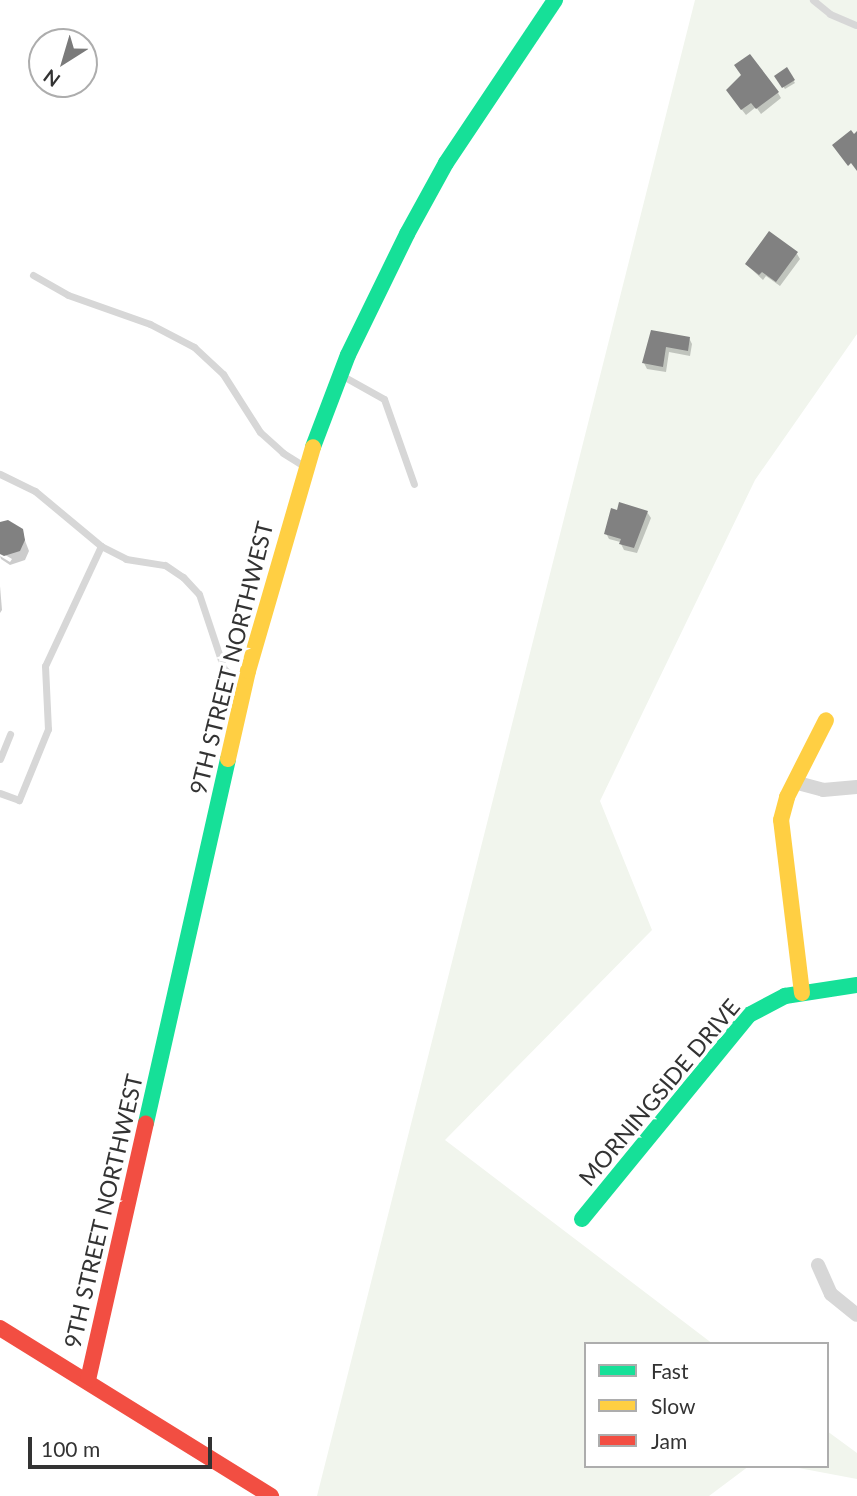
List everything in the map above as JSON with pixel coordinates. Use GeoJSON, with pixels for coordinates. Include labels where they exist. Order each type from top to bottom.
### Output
{"type":"FeatureCollection","features":[{"type":"Feature","properties":{"kind":"street","name":"9TH STREET NORTHWEST"},"geometry":{"type":"LineString","coordinates":[[88,1380],[245,687],[287,522],[340,374],[375,295],[446,163],[555,0]]}},
{"type":"Feature","properties":{"kind":"street"},"geometry":{"type":"LineString","coordinates":[[802,993],[780,831],[783,809],[794,782],[826,720]]}},
{"type":"Feature","properties":{"kind":"street"},"geometry":{"type":"LineString","coordinates":[[794,782],[822,790],[857,787]]}},
{"type":"Feature","properties":{"kind":"street","name":"MORNINGSIDE DRIVE"},"geometry":{"type":"LineString","coordinates":[[582,1219],[738,1026],[767,1004],[802,993],[857,985]]}},
{"type":"Feature","properties":{"kind":"street"},"geometry":{"type":"LineString","coordinates":[[818,1265],[831,1294],[857,1315]]}},
{"type":"Feature","properties":{"kind":"street"},"geometry":{"type":"LineString","coordinates":[[0,1328],[88,1380],[271,1496]]}},
{"type":"Feature","properties":{"kind":"lane"},"geometry":{"type":"LineString","coordinates":[[813,0],[830,14],[856,25]]}},
{"type":"Feature","properties":{"kind":"lane"},"geometry":{"type":"LineString","coordinates":[[33,275],[68,295],[150,324],[194,346],[231,385],[260,432],[283,453],[306,467]]}},
{"type":"Feature","properties":{"kind":"lane"},"geometry":{"type":"LineString","coordinates":[[340,374],[384,399],[414,484]]}},
{"type":"Feature","properties":{"kind":"lane"},"geometry":{"type":"LineString","coordinates":[[0,475],[35,491],[101,545],[126,559],[165,565],[183,577],[199,594],[224,668],[245,687]]}},
{"type":"Feature","properties":{"kind":"lane"},"geometry":{"type":"LineString","coordinates":[[0,793],[19,800],[48,729],[45,666],[101,545]]}},
{"type":"Feature","properties":{"kind":"lane"},"geometry":{"type":"LineString","coordinates":[[0,759],[10,734]]}},
{"type":"Feature","properties":{"kind":"shaded area"},"geometry":{"type":"Polygon","coordinates":[[[695,0],[857,0],[857,334],[755,480],[600,801],[652,930],[445,1140],[710,1342],[584,1342],[584,1468],[746,1468],[709,1496],[317,1496],[695,0]]]}},
{"type":"Feature","properties":{"kind":"shaded area"},"geometry":{"type":"Polygon","coordinates":[[[829,1432],[857,1453],[857,1479],[799,1468],[829,1468],[829,1432]]]}},
{"type":"Feature","properties":{"kind":"building"},"geometry":{"type":"Polygon","coordinates":[[[750,54],[779,92],[756,109],[751,103],[741,110],[726,90],[741,75],[734,65],[750,54]]]}},
{"type":"Feature","properties":{"kind":"building"},"geometry":{"type":"Polygon","coordinates":[[[787,67],[795,80],[782,88],[774,76],[787,67]]]}},
{"type":"Feature","properties":{"kind":"building"},"geometry":{"type":"Polygon","coordinates":[[[851,130],[854,134],[857,131],[857,171],[851,163],[848,166],[832,145],[851,130]]]}},
{"type":"Feature","properties":{"kind":"building"},"geometry":{"type":"Polygon","coordinates":[[[769,231],[798,252],[776,282],[762,272],[759,275],[745,264],[769,231]]]}},
{"type":"Feature","properties":{"kind":"building"},"geometry":{"type":"Polygon","coordinates":[[[651,330],[690,337],[688,351],[666,347],[663,367],[642,363],[651,330]]]}},
{"type":"Feature","properties":{"kind":"building"},"geometry":{"type":"Polygon","coordinates":[[[619,502],[648,511],[634,548],[619,544],[621,539],[604,534],[611,508],[617,510],[619,502]]]}},
{"type":"Feature","properties":{"kind":"building"},"geometry":{"type":"Polygon","coordinates":[[[8,520],[23,529],[25,540],[20,551],[4,556],[0,554],[0,522],[8,520]]]}},
{"type":"Feature","properties":{"kind":"traffic: fast"},"geometry":{"type":"LineString","coordinates":[[313,447],[348,355],[407,234],[446,163],[555,0]]}},
{"type":"Feature","properties":{"kind":"traffic: fast"},"geometry":{"type":"LineString","coordinates":[[146,1123],[228,759]]}},
{"type":"Feature","properties":{"kind":"traffic: fast"},"geometry":{"type":"LineString","coordinates":[[582,1219],[749,1015],[785,996],[857,985]]}},
{"type":"Feature","properties":{"kind":"traffic: slow"},"geometry":{"type":"LineString","coordinates":[[228,759],[248,671],[313,447]]}},
{"type":"Feature","properties":{"kind":"traffic: slow"},"geometry":{"type":"LineString","coordinates":[[802,993],[781,820],[787,797],[826,720]]}},
{"type":"Feature","properties":{"kind":"traffic: jam"},"geometry":{"type":"LineString","coordinates":[[88,1380],[146,1123]]}},
{"type":"Feature","properties":{"kind":"traffic: jam"},"geometry":{"type":"LineString","coordinates":[[0,1328],[271,1496]]}}]}
